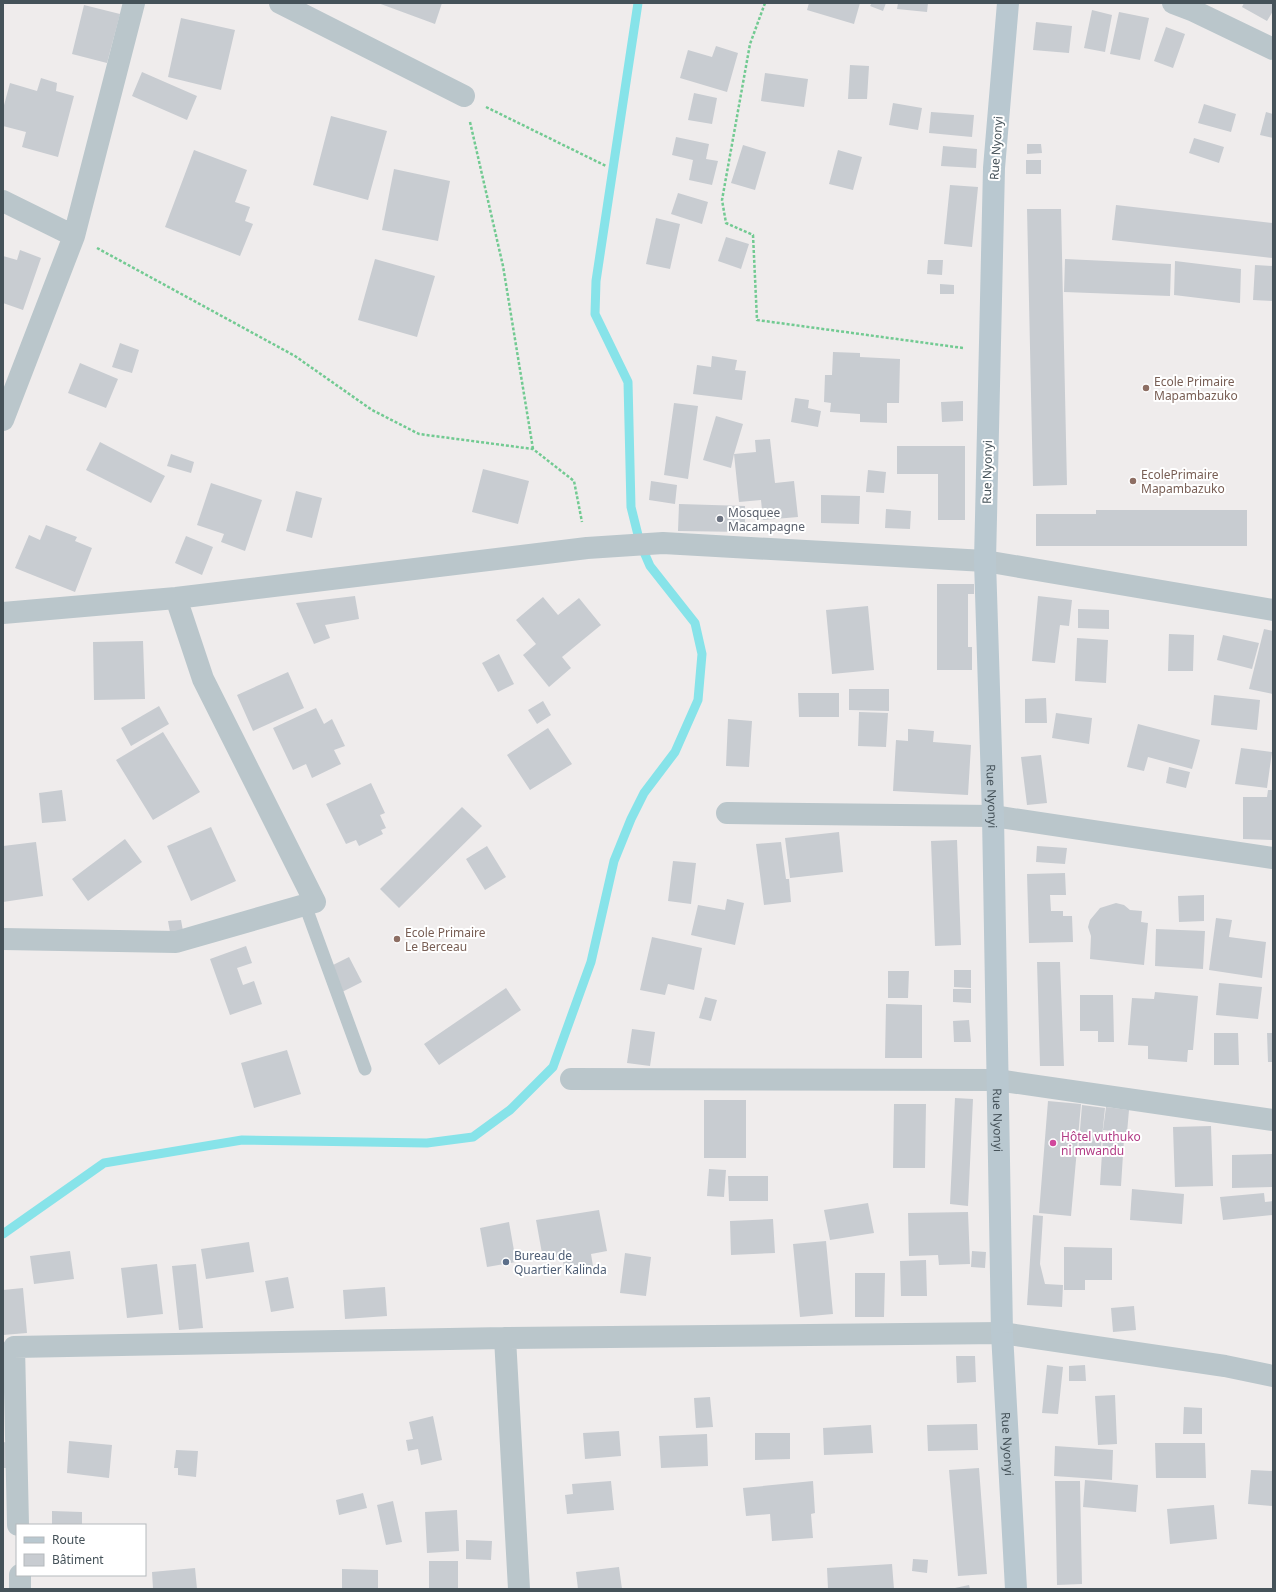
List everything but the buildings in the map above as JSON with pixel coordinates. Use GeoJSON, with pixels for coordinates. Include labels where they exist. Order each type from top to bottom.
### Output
{"type":"FeatureCollection","features":[{"type":"Feature","properties":{"kind":"street"},"geometry":{"type":"LineString","coordinates":[[3,420],[74,236],[134,3]]}},
{"type":"Feature","properties":{"kind":"street"},"geometry":{"type":"LineString","coordinates":[[280,3],[464,96]]}},
{"type":"Feature","properties":{"kind":"street","name":"Rue Nyonyi"},"geometry":{"type":"LineString","coordinates":[[1008,3],[994,168],[985,561],[993,816],[1002,1333],[1016,1589]]}},
{"type":"Feature","properties":{"kind":"street"},"geometry":{"type":"LineString","coordinates":[[1173,3],[1195,7],[1273,49]]}},
{"type":"Feature","properties":{"kind":"street"},"geometry":{"type":"LineString","coordinates":[[3,201],[74,236]]}},
{"type":"Feature","properties":{"kind":"street"},"geometry":{"type":"LineString","coordinates":[[3,612],[176,598],[587,548],[663,543],[985,561],[1273,610]]}},
{"type":"Feature","properties":{"kind":"street"},"geometry":{"type":"LineString","coordinates":[[3,939],[176,942],[315,902],[203,679],[176,598]]}},
{"type":"Feature","properties":{"kind":"street"},"geometry":{"type":"LineString","coordinates":[[727,812],[993,816],[1273,858]]}},
{"type":"Feature","properties":{"kind":"street"},"geometry":{"type":"LineString","coordinates":[[571,1079],[997,1080],[1273,1120]]}},
{"type":"Feature","properties":{"kind":"street"},"geometry":{"type":"LineString","coordinates":[[18,1524],[14,1347],[505,1338],[1002,1333],[1225,1366],[1273,1376]]}},
{"type":"Feature","properties":{"kind":"street"},"geometry":{"type":"LineString","coordinates":[[505,1338],[519,1589]]}},
{"type":"Feature","properties":{"kind":"street"},"geometry":{"type":"LineString","coordinates":[[20,1576],[20,1589]]}},
{"type":"Feature","properties":{"kind":"lane"},"geometry":{"type":"LineString","coordinates":[[305,905],[365,1069]]}},
{"type":"Feature","properties":{"kind":"path"},"geometry":{"type":"LineString","coordinates":[[765,3],[750,44],[722,200],[726,223],[753,235],[757,320],[990,351]]}},
{"type":"Feature","properties":{"kind":"path"},"geometry":{"type":"LineString","coordinates":[[464,96],[503,266],[533,449]]}},
{"type":"Feature","properties":{"kind":"path"},"geometry":{"type":"LineString","coordinates":[[464,96],[606,166]]}},
{"type":"Feature","properties":{"kind":"path"},"geometry":{"type":"LineString","coordinates":[[74,236],[295,356],[372,410],[420,434],[533,449],[574,481],[587,548]]}},
{"type":"Feature","properties":{"kind":"waterway"},"geometry":{"type":"LineString","coordinates":[[3,1234],[104,1163],[242,1140],[427,1143],[473,1137],[510,1110],[553,1067],[591,962],[614,861],[631,819],[644,793],[675,752],[698,700],[702,654],[695,623],[650,566],[640,543],[631,507],[628,382],[595,314],[596,281],[638,3]]}},
{"type":"Feature","properties":{"kind":"place","name":"Ecole Primaire Mapambazuko"},"geometry":{"type":"Point","coordinates":[1146,388]}},
{"type":"Feature","properties":{"kind":"place","name":"EcolePrimaire Mapambazuko"},"geometry":{"type":"Point","coordinates":[1133,481]}},
{"type":"Feature","properties":{"kind":"place","name":"Mosquee Macampagne"},"geometry":{"type":"Point","coordinates":[720,519]}},
{"type":"Feature","properties":{"kind":"place","name":"Ecole Primaire Le Berceau"},"geometry":{"type":"Point","coordinates":[397,939]}},
{"type":"Feature","properties":{"kind":"place","name":"Hôtel vuthuko ni mwandu"},"geometry":{"type":"Point","coordinates":[1053,1143]}},
{"type":"Feature","properties":{"kind":"place","name":"Bureau de Quartier Kalinda"},"geometry":{"type":"Point","coordinates":[506,1262]}}]}
